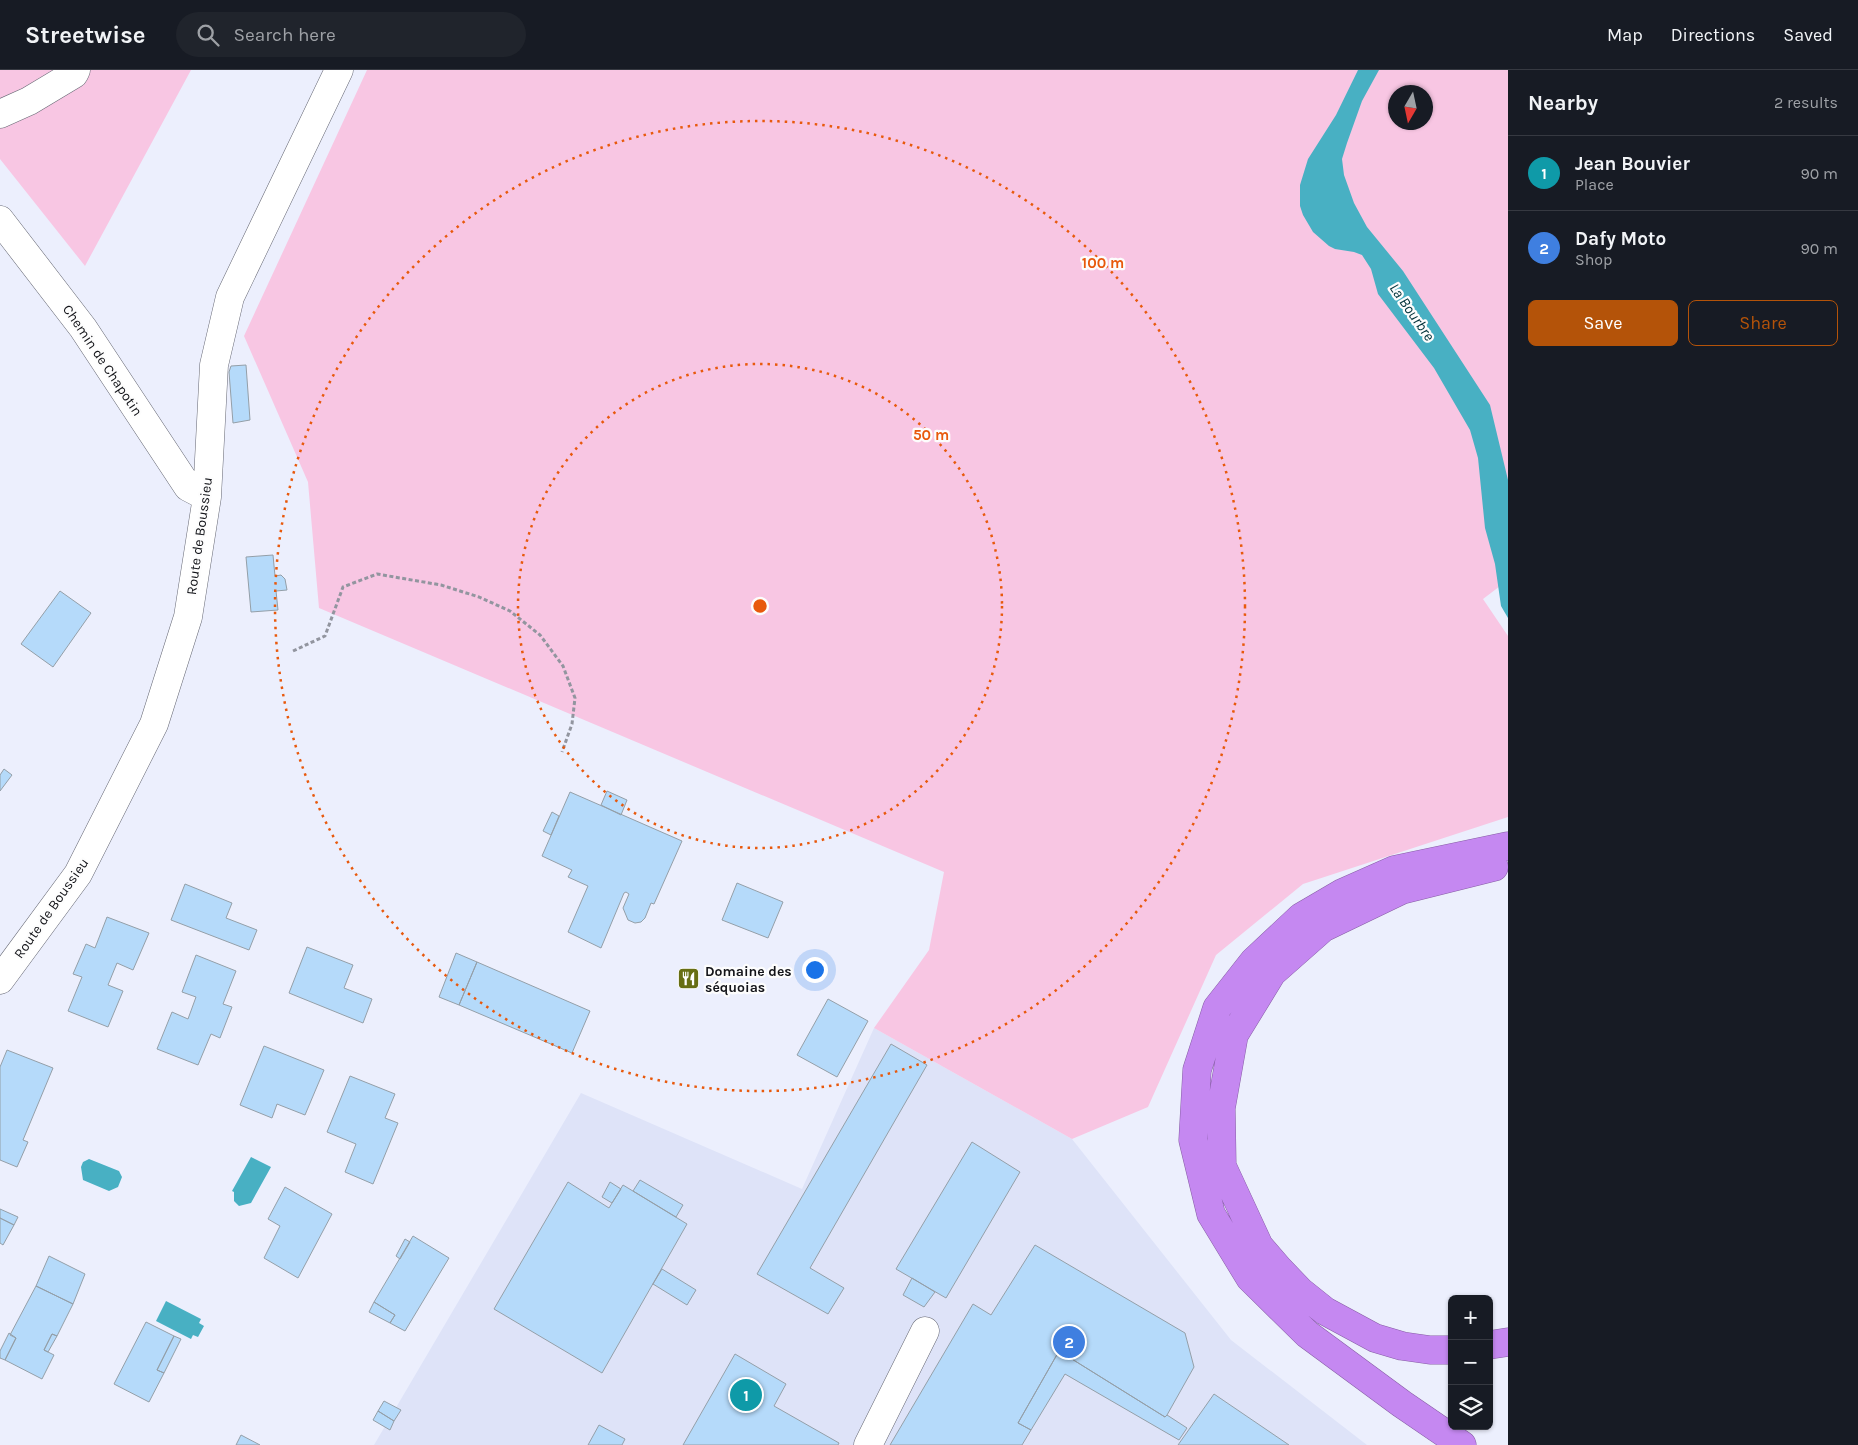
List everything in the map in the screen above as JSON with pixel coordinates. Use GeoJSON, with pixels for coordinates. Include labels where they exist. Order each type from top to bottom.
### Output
{"type":"FeatureCollection","features":[{"type":"Feature","properties":{"kind":"highway"},"geometry":{"type":"LineString","coordinates":[[1462,1445],[1402,1404],[1307,1334],[1250,1278],[1211,1214],[1193,1140],[1197,1070],[1217,1008],[1254,961],[1301,917],[1342,893],[1394,870],[1508,846]]}},
{"type":"Feature","properties":{"kind":"highway"},"geometry":{"type":"LineString","coordinates":[[1448,1350],[1430,1350],[1402,1346],[1375,1338],[1325,1311],[1300,1291],[1278,1268],[1260,1246],[1222,1166],[1221,1108],[1234,1035],[1272,973],[1323,928],[1402,890],[1508,864]]}},
{"type":"Feature","properties":{"kind":"highway"},"geometry":{"type":"LineString","coordinates":[[1493,1345],[1508,1342]]}},
{"type":"Feature","properties":{"kind":"street"},"geometry":{"type":"LineString","coordinates":[[0,114],[29,102],[74,74],[76,70]]}},
{"type":"Feature","properties":{"kind":"street","name":"Route de Boussieu"},"geometry":{"type":"LineString","coordinates":[[0,980],[78,874],[154,724],[188,617],[207,497],[214,365],[230,296],[338,70]]}},
{"type":"Feature","properties":{"kind":"street","name":"Chemin de Chapotin"},"geometry":{"type":"LineString","coordinates":[[0,220],[83,328],[188,487],[207,497]]}},
{"type":"Feature","properties":{"kind":"street"},"geometry":{"type":"LineString","coordinates":[[868,1445],[925,1332]]}},
{"type":"Feature","properties":{"kind":"path"},"geometry":{"type":"LineString","coordinates":[[294,651],[325,636],[343,587],[377,574],[441,585],[479,597],[510,611],[540,635],[563,666],[575,698],[572,724],[562,752]]}},
{"type":"Feature","properties":{"kind":"shaded area"},"geometry":{"type":"Polygon","coordinates":[[[0,70],[191,70],[85,266],[0,159],[0,70]]]}},
{"type":"Feature","properties":{"kind":"shaded area"},"geometry":{"type":"Polygon","coordinates":[[[367,70],[1508,70],[1508,580],[1483,599],[1508,636],[1508,817],[1303,884],[1216,955],[1148,1107],[1072,1139],[874,1028],[929,950],[944,872],[319,608],[308,482],[244,336],[367,70]]]}},
{"type":"Feature","properties":{"kind":"shaded area"},"geometry":{"type":"Polygon","coordinates":[[[874,1028],[1072,1139],[1231,1340],[1367,1445],[374,1445],[581,1093],[802,1189],[874,1028]]]}},
{"type":"Feature","properties":{"kind":"water","name":"La Bourbre"},"geometry":{"type":"Polygon","coordinates":[[[1358,70],[1379,70],[1362,101],[1347,143],[1342,159],[1344,175],[1354,203],[1367,227],[1403,271],[1490,405],[1508,480],[1508,618],[1501,606],[1495,564],[1485,528],[1478,458],[1470,430],[1434,368],[1378,294],[1371,269],[1362,255],[1329,246],[1313,232],[1300,206],[1300,185],[1308,159],[1336,115],[1358,70]]]}},
{"type":"Feature","properties":{"kind":"water"},"geometry":{"type":"Polygon","coordinates":[[[251,1157],[271,1167],[251,1203],[239,1206],[234,1201],[234,1192],[232,1191],[251,1157]]]}},
{"type":"Feature","properties":{"kind":"water"},"geometry":{"type":"Polygon","coordinates":[[[89,1159],[119,1171],[122,1177],[118,1187],[109,1191],[83,1180],[81,1167],[83,1162],[89,1159]]]}},
{"type":"Feature","properties":{"kind":"water"},"geometry":{"type":"Polygon","coordinates":[[[166,1301],[201,1319],[199,1323],[204,1326],[198,1337],[193,1335],[191,1339],[156,1321],[166,1301]]]}},
{"type":"Feature","properties":{"kind":"building"},"geometry":{"type":"Polygon","coordinates":[[[246,365],[250,420],[233,423],[229,372],[231,366],[246,365]]]}},
{"type":"Feature","properties":{"kind":"building"},"geometry":{"type":"Polygon","coordinates":[[[273,555],[275,576],[281,575],[285,579],[287,590],[276,591],[278,610],[251,612],[246,557],[273,555]]]}},
{"type":"Feature","properties":{"kind":"building"},"geometry":{"type":"Polygon","coordinates":[[[60,591],[91,613],[53,667],[21,644],[60,591]]]}},
{"type":"Feature","properties":{"kind":"building"},"geometry":{"type":"Polygon","coordinates":[[[4,769],[12,775],[0,791],[0,775],[4,769]]]}},
{"type":"Feature","properties":{"kind":"building"},"geometry":{"type":"Polygon","coordinates":[[[607,791],[627,800],[621,815],[601,805],[607,791]]]}},
{"type":"Feature","properties":{"kind":"building"},"geometry":{"type":"Polygon","coordinates":[[[570,792],[682,841],[654,904],[651,903],[645,918],[641,922],[635,923],[628,920],[623,908],[629,894],[624,893],[601,948],[568,932],[588,886],[568,877],[572,870],[542,856],[570,792]]]}},
{"type":"Feature","properties":{"kind":"building"},"geometry":{"type":"Polygon","coordinates":[[[552,812],[559,816],[551,835],[543,831],[552,812]]]}},
{"type":"Feature","properties":{"kind":"building"},"geometry":{"type":"Polygon","coordinates":[[[737,883],[783,902],[768,938],[722,920],[737,883]]]}},
{"type":"Feature","properties":{"kind":"building"},"geometry":{"type":"Polygon","coordinates":[[[185,884],[232,903],[226,918],[257,930],[249,950],[171,920],[185,884]]]}},
{"type":"Feature","properties":{"kind":"building"},"geometry":{"type":"Polygon","coordinates":[[[107,917],[149,933],[133,970],[117,963],[108,985],[123,991],[108,1027],[68,1011],[82,977],[73,974],[86,944],[95,948],[107,917]]]}},
{"type":"Feature","properties":{"kind":"building"},"geometry":{"type":"Polygon","coordinates":[[[307,947],[353,965],[344,988],[372,999],[363,1023],[289,993],[307,947]]]}},
{"type":"Feature","properties":{"kind":"building"},"geometry":{"type":"Polygon","coordinates":[[[456,953],[477,962],[459,1005],[439,997],[456,953]]]}},
{"type":"Feature","properties":{"kind":"building"},"geometry":{"type":"Polygon","coordinates":[[[196,955],[236,971],[223,1004],[232,1007],[220,1038],[211,1034],[198,1065],[157,1049],[172,1012],[188,1019],[196,997],[182,992],[196,955]]]}},
{"type":"Feature","properties":{"kind":"building"},"geometry":{"type":"Polygon","coordinates":[[[477,962],[590,1011],[572,1053],[459,1005],[477,962]]]}},
{"type":"Feature","properties":{"kind":"building"},"geometry":{"type":"Polygon","coordinates":[[[828,999],[868,1021],[837,1077],[797,1055],[828,999]]]}},
{"type":"Feature","properties":{"kind":"building"},"geometry":{"type":"Polygon","coordinates":[[[891,1044],[927,1065],[810,1268],[844,1288],[828,1314],[757,1274],[891,1044]]]}},
{"type":"Feature","properties":{"kind":"building"},"geometry":{"type":"Polygon","coordinates":[[[264,1046],[324,1070],[305,1115],[277,1104],[272,1118],[240,1105],[264,1046]]]}},
{"type":"Feature","properties":{"kind":"building"},"geometry":{"type":"Polygon","coordinates":[[[7,1050],[53,1068],[23,1140],[28,1142],[17,1167],[0,1160],[0,1067],[7,1050]]]}},
{"type":"Feature","properties":{"kind":"building"},"geometry":{"type":"Polygon","coordinates":[[[350,1076],[395,1094],[385,1118],[398,1123],[373,1184],[345,1172],[356,1144],[327,1132],[350,1076]]]}},
{"type":"Feature","properties":{"kind":"building"},"geometry":{"type":"Polygon","coordinates":[[[972,1142],[1020,1172],[946,1298],[896,1269],[972,1142]]]}},
{"type":"Feature","properties":{"kind":"building"},"geometry":{"type":"Polygon","coordinates":[[[640,1180],[683,1205],[676,1217],[633,1191],[640,1180]]]}},
{"type":"Feature","properties":{"kind":"building"},"geometry":{"type":"Polygon","coordinates":[[[568,1182],[609,1208],[623,1185],[687,1224],[602,1373],[494,1309],[568,1182]]]}},
{"type":"Feature","properties":{"kind":"building"},"geometry":{"type":"Polygon","coordinates":[[[610,1182],[621,1189],[612,1203],[602,1197],[610,1182]]]}},
{"type":"Feature","properties":{"kind":"building"},"geometry":{"type":"Polygon","coordinates":[[[285,1187],[332,1214],[298,1278],[264,1258],[280,1226],[268,1219],[285,1187]]]}},
{"type":"Feature","properties":{"kind":"building"},"geometry":{"type":"Polygon","coordinates":[[[0,1209],[18,1217],[14,1225],[0,1218],[0,1209]]]}},
{"type":"Feature","properties":{"kind":"building"},"geometry":{"type":"Polygon","coordinates":[[[0,1218],[14,1225],[3,1245],[0,1243],[0,1218]]]}},
{"type":"Feature","properties":{"kind":"building"},"geometry":{"type":"Polygon","coordinates":[[[413,1236],[449,1258],[405,1331],[390,1323],[395,1315],[374,1302],[413,1236]]]}},
{"type":"Feature","properties":{"kind":"building"},"geometry":{"type":"Polygon","coordinates":[[[405,1239],[410,1242],[400,1259],[396,1256],[405,1239]]]}},
{"type":"Feature","properties":{"kind":"building"},"geometry":{"type":"Polygon","coordinates":[[[1035,1245],[1185,1333],[1194,1367],[1167,1415],[1165,1417],[1059,1351],[1018,1423],[1031,1430],[1022,1445],[890,1445],[973,1304],[991,1315],[1035,1245]]]}},
{"type":"Feature","properties":{"kind":"building"},"geometry":{"type":"Polygon","coordinates":[[[49,1256],[85,1274],[73,1304],[36,1286],[49,1256]]]}},
{"type":"Feature","properties":{"kind":"building"},"geometry":{"type":"Polygon","coordinates":[[[662,1269],[696,1290],[687,1305],[653,1284],[662,1269]]]}},
{"type":"Feature","properties":{"kind":"building"},"geometry":{"type":"Polygon","coordinates":[[[912,1278],[935,1292],[924,1307],[903,1295],[912,1278]]]}},
{"type":"Feature","properties":{"kind":"building"},"geometry":{"type":"Polygon","coordinates":[[[36,1286],[73,1304],[57,1336],[52,1334],[44,1350],[54,1355],[42,1379],[5,1360],[16,1338],[10,1335],[36,1286]]]}},
{"type":"Feature","properties":{"kind":"building"},"geometry":{"type":"Polygon","coordinates":[[[374,1302],[395,1315],[390,1323],[369,1312],[374,1302]]]}},
{"type":"Feature","properties":{"kind":"building"},"geometry":{"type":"Polygon","coordinates":[[[146,1322],[174,1336],[157,1370],[164,1373],[149,1402],[114,1384],[146,1322]]]}},
{"type":"Feature","properties":{"kind":"building"},"geometry":{"type":"Polygon","coordinates":[[[9,1333],[16,1338],[5,1360],[0,1358],[0,1351],[9,1333]]]}},
{"type":"Feature","properties":{"kind":"building"},"geometry":{"type":"Polygon","coordinates":[[[52,1334],[57,1336],[48,1352],[44,1350],[52,1334]]]}},
{"type":"Feature","properties":{"kind":"building"},"geometry":{"type":"Polygon","coordinates":[[[174,1336],[181,1339],[164,1373],[157,1370],[174,1336]]]}},
{"type":"Feature","properties":{"kind":"building"},"geometry":{"type":"Polygon","coordinates":[[[1059,1351],[1165,1417],[1167,1415],[1187,1428],[1179,1440],[1065,1374],[1031,1430],[1018,1423],[1059,1351]]]}},
{"type":"Feature","properties":{"kind":"building"},"geometry":{"type":"Polygon","coordinates":[[[735,1354],[786,1384],[774,1406],[839,1443],[838,1445],[683,1445],[735,1354]]]}},
{"type":"Feature","properties":{"kind":"building"},"geometry":{"type":"Polygon","coordinates":[[[1214,1394],[1289,1445],[1178,1445],[1214,1394]]]}},
{"type":"Feature","properties":{"kind":"building"},"geometry":{"type":"Polygon","coordinates":[[[384,1401],[401,1410],[394,1421],[378,1411],[384,1401]]]}},
{"type":"Feature","properties":{"kind":"building"},"geometry":{"type":"Polygon","coordinates":[[[378,1411],[394,1421],[390,1430],[373,1420],[378,1411]]]}},
{"type":"Feature","properties":{"kind":"building"},"geometry":{"type":"Polygon","coordinates":[[[599,1425],[625,1439],[622,1445],[588,1445],[599,1425]]]}},
{"type":"Feature","properties":{"kind":"building"},"geometry":{"type":"Polygon","coordinates":[[[241,1435],[260,1445],[236,1445],[241,1435]]]}},
{"type":"Feature","properties":{"kind":"place","name":"Domaine des séquoias"},"geometry":{"type":"Point","coordinates":[689,979]}},
{"type":"Feature","properties":{"kind":"place","name":"Dafy Moto"},"geometry":{"type":"Point","coordinates":[1069,1342]}},
{"type":"Feature","properties":{"kind":"place","name":"Jean Bouvier"},"geometry":{"type":"Point","coordinates":[746,1395]}}]}
